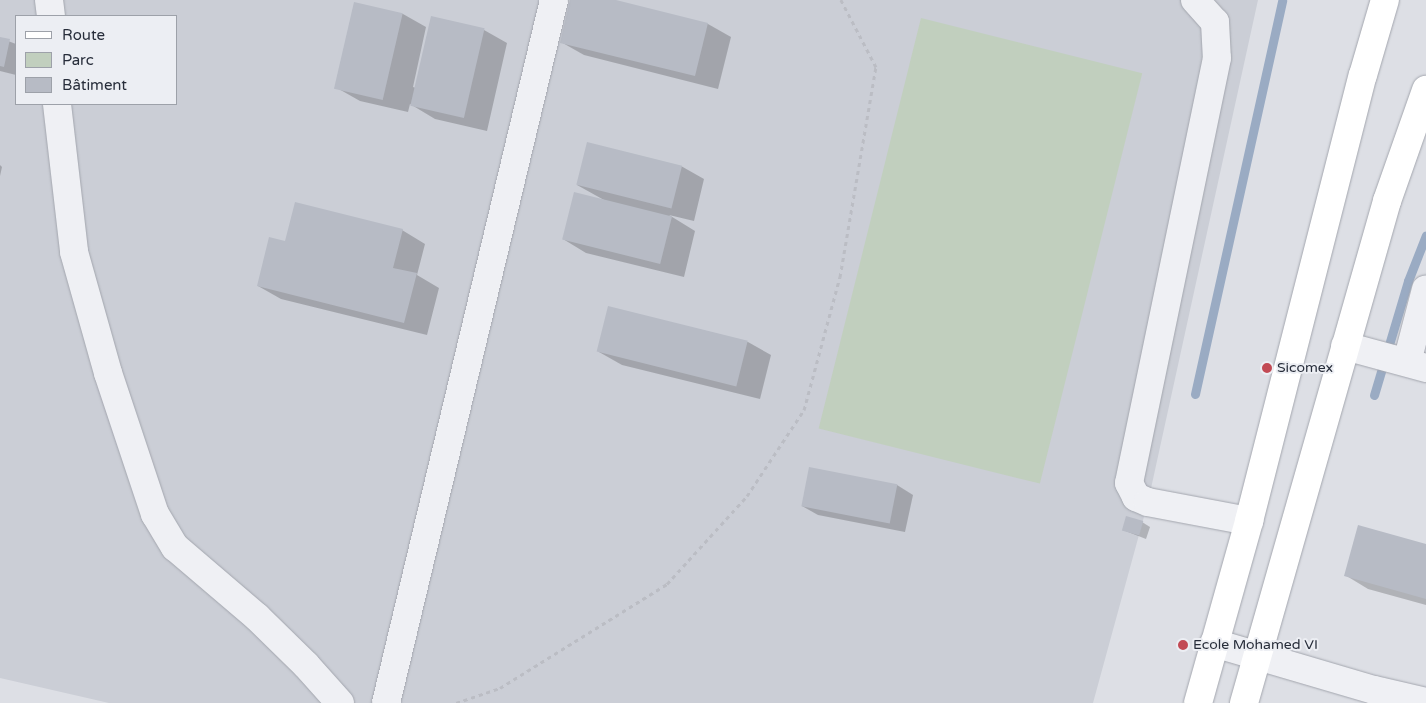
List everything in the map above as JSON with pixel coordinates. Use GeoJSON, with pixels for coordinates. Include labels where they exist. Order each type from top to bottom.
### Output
{"type":"FeatureCollection","features":[{"type":"Feature","properties":{"kind":"main road"},"geometry":{"type":"LineString","coordinates":[[1198,703],[1248,521],[1363,76],[1385,0]]}},
{"type":"Feature","properties":{"kind":"main road"},"geometry":{"type":"LineString","coordinates":[[1244,703],[1257,655],[1355,349],[1387,201],[1426,90]]}},
{"type":"Feature","properties":{"kind":"street"},"geometry":{"type":"LineString","coordinates":[[49,0],[50,15]]}},
{"type":"Feature","properties":{"kind":"street"},"geometry":{"type":"LineString","coordinates":[[386,703],[554,0]]}},
{"type":"Feature","properties":{"kind":"street"},"geometry":{"type":"LineString","coordinates":[[1195,0],[1215,22],[1217,58],[1129,483],[1136,497],[1148,502],[1248,521]]}},
{"type":"Feature","properties":{"kind":"street"},"geometry":{"type":"LineString","coordinates":[[57,105],[74,252],[108,373],[155,514],[175,547],[256,617],[306,665],[340,703]]}},
{"type":"Feature","properties":{"kind":"street"},"geometry":{"type":"LineString","coordinates":[[1355,349],[1411,364],[1426,289]]}},
{"type":"Feature","properties":{"kind":"street"},"geometry":{"type":"LineString","coordinates":[[1214,643],[1374,690],[1426,702]]}},
{"type":"Feature","properties":{"kind":"path"},"geometry":{"type":"LineString","coordinates":[[456,703],[500,688],[667,584],[747,496],[804,410],[840,277],[876,67],[841,0]]}},
{"type":"Feature","properties":{"kind":"shaded area"},"geometry":{"type":"Polygon","coordinates":[[[0,0],[1258,0],[1148,502],[1093,703],[109,703],[0,678],[0,0]]]}},
{"type":"Feature","properties":{"kind":"green space"},"geometry":{"type":"Polygon","coordinates":[[[921,18],[1142,73],[1040,484],[819,428],[921,18]]]}},
{"type":"Feature","properties":{"kind":"building"},"geometry":{"type":"Polygon","coordinates":[[[570,0],[616,0],[708,23],[695,76],[560,43],[570,0]]]}},
{"type":"Feature","properties":{"kind":"building"},"geometry":{"type":"Polygon","coordinates":[[[354,2],[403,13],[383,100],[334,89],[354,2]]]}},
{"type":"Feature","properties":{"kind":"building"},"geometry":{"type":"Polygon","coordinates":[[[431,16],[485,28],[464,118],[410,106],[431,16]]]}},
{"type":"Feature","properties":{"kind":"building"},"geometry":{"type":"Polygon","coordinates":[[[0,37],[10,39],[4,67],[0,66],[0,37]]]}},
{"type":"Feature","properties":{"kind":"building"},"geometry":{"type":"Polygon","coordinates":[[[587,142],[682,166],[671,208],[576,185],[587,142]]]}},
{"type":"Feature","properties":{"kind":"building"},"geometry":{"type":"Polygon","coordinates":[[[574,192],[672,216],[660,264],[562,240],[574,192]]]}},
{"type":"Feature","properties":{"kind":"building"},"geometry":{"type":"Polygon","coordinates":[[[295,202],[403,229],[393,268],[417,273],[404,323],[257,286],[269,237],[285,241],[295,202]]]}},
{"type":"Feature","properties":{"kind":"building"},"geometry":{"type":"Polygon","coordinates":[[[608,306],[748,341],[736,386],[597,352],[608,306]]]}},
{"type":"Feature","properties":{"kind":"building"},"geometry":{"type":"Polygon","coordinates":[[[809,467],[897,484],[890,523],[801,506],[809,467]]]}},
{"type":"Feature","properties":{"kind":"building"},"geometry":{"type":"Polygon","coordinates":[[[1126,516],[1143,521],[1139,535],[1122,530],[1126,516]]]}},
{"type":"Feature","properties":{"kind":"building"},"geometry":{"type":"Polygon","coordinates":[[[1358,525],[1426,544],[1426,599],[1344,576],[1358,525]]]}},
{"type":"Feature","properties":{"kind":"waterway"},"geometry":{"type":"LineString","coordinates":[[1195,394],[1282,0]]}},
{"type":"Feature","properties":{"kind":"waterway"},"geometry":{"type":"LineString","coordinates":[[1374,395],[1408,281],[1426,235]]}},
{"type":"Feature","properties":{"kind":"place","name":"Sicomex"},"geometry":{"type":"Point","coordinates":[1267,368]}},
{"type":"Feature","properties":{"kind":"place","name":"Ecole Mohamed VI"},"geometry":{"type":"Point","coordinates":[1183,645]}}]}
